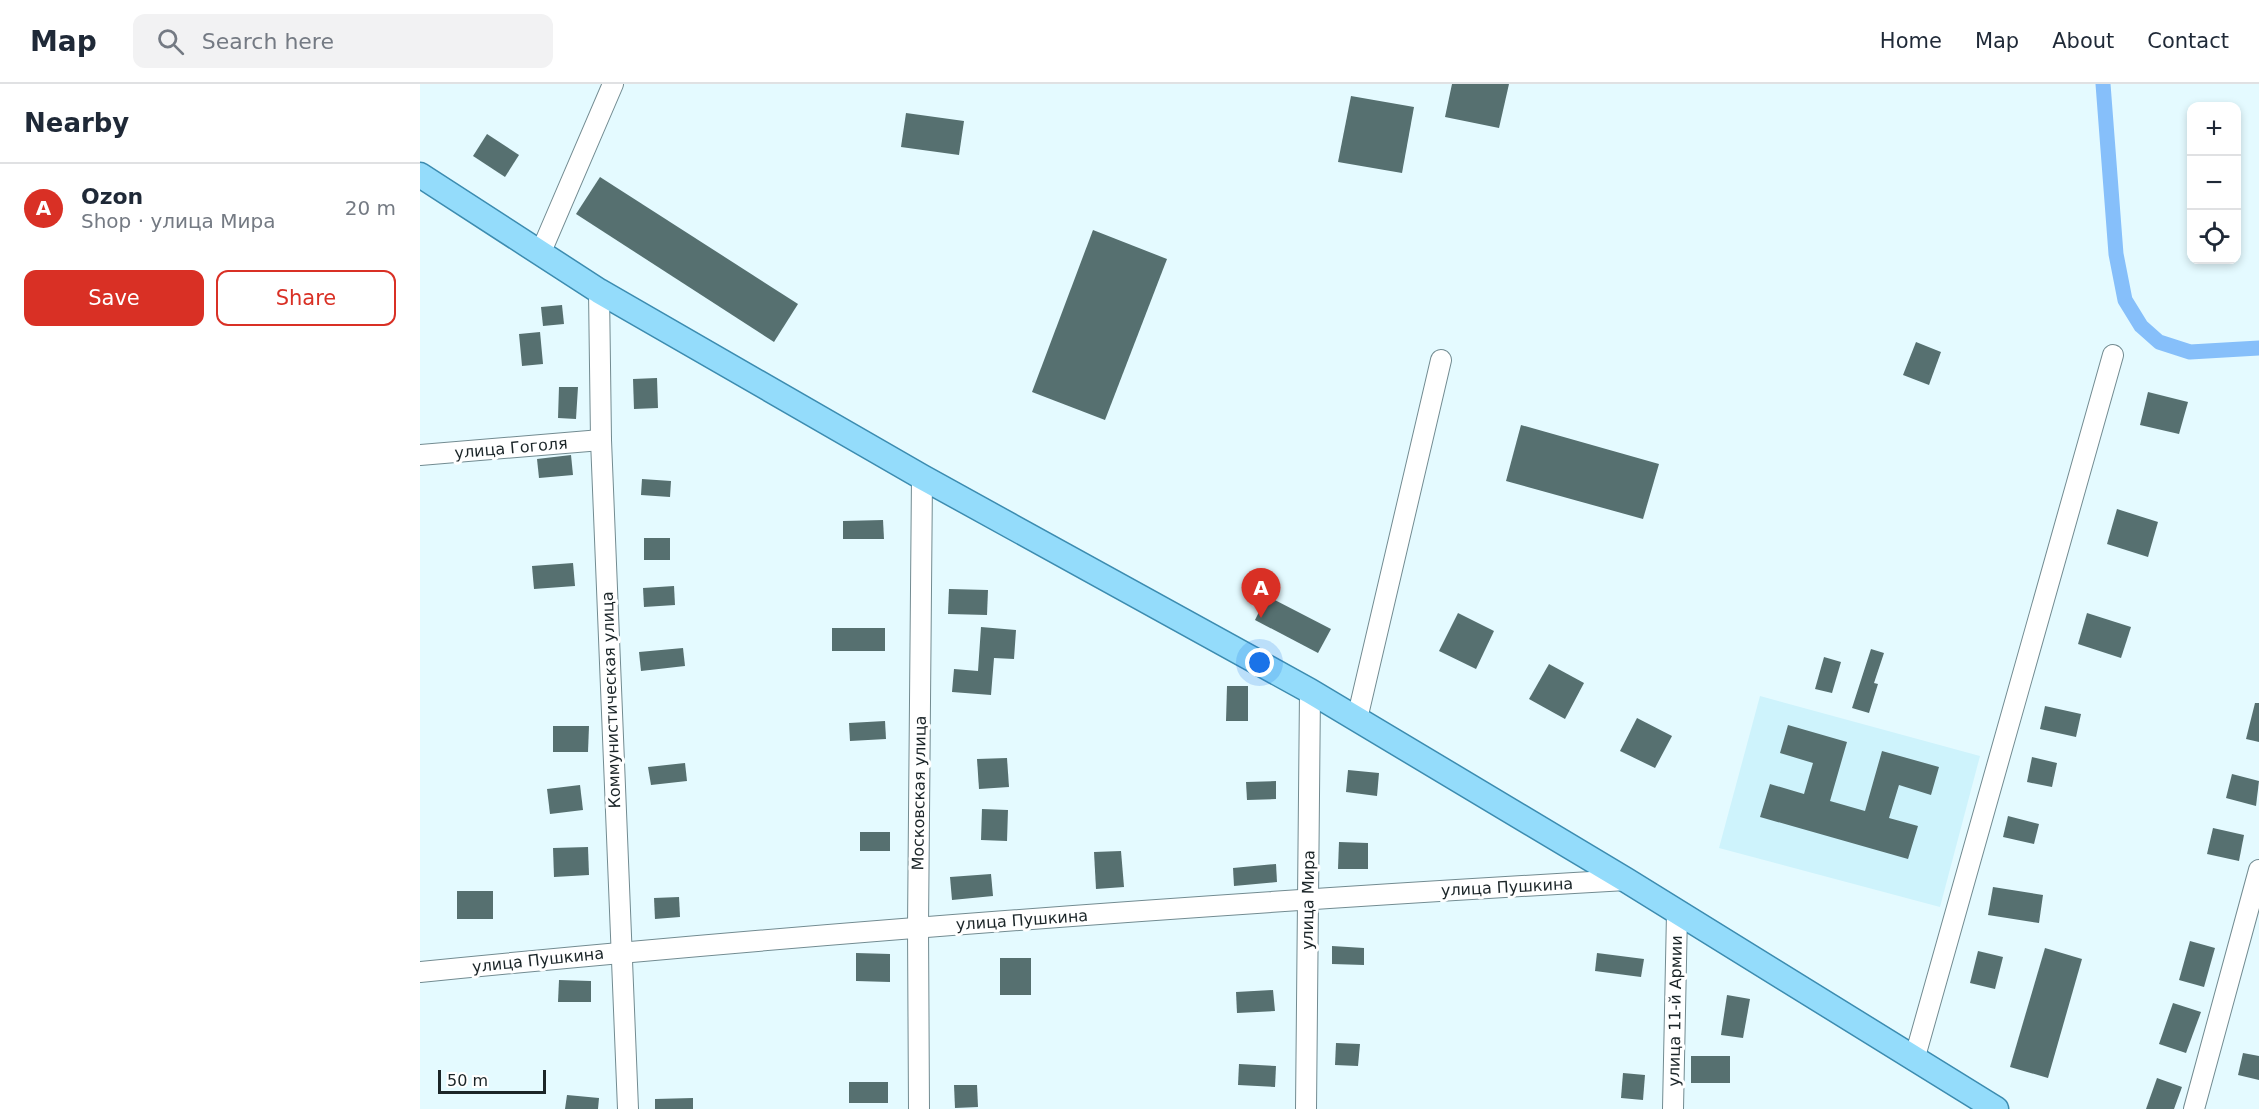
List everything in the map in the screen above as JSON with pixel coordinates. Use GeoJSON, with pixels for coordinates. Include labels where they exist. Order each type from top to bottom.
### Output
{"type":"FeatureCollection","features":[{"type":"Feature","properties":{"kind":"main road"},"geometry":{"type":"LineString","coordinates":[[420,175],[598,291],[922,477],[1357,719],[1626,880],[1996,1109]]}},
{"type":"Feature","properties":{"kind":"street"},"geometry":{"type":"LineString","coordinates":[[540,254],[613,84]]}},
{"type":"Feature","properties":{"kind":"street","name":"Коммунистическая улица"},"geometry":{"type":"LineString","coordinates":[[598,291],[601,440],[628,1109]]}},
{"type":"Feature","properties":{"kind":"street"},"geometry":{"type":"LineString","coordinates":[[1914,1060],[2113,355]]}},
{"type":"Feature","properties":{"kind":"street"},"geometry":{"type":"LineString","coordinates":[[1357,719],[1441,360]]}},
{"type":"Feature","properties":{"kind":"street","name":"улица Гоголя"},"geometry":{"type":"LineString","coordinates":[[420,455],[601,440]]}},
{"type":"Feature","properties":{"kind":"street","name":"Московская улица"},"geometry":{"type":"LineString","coordinates":[[919,1109],[918,927],[922,477]]}},
{"type":"Feature","properties":{"kind":"street","name":"улица Мира"},"geometry":{"type":"LineString","coordinates":[[1306,1109],[1310,692]]}},
{"type":"Feature","properties":{"kind":"street"},"geometry":{"type":"LineString","coordinates":[[2194,1109],[2259,870]]}},
{"type":"Feature","properties":{"kind":"street","name":"улица Пушкина"},"geometry":{"type":"LineString","coordinates":[[420,972],[620,952],[918,927],[1308,899],[1626,880]]}},
{"type":"Feature","properties":{"kind":"street","name":"улица 11-й Армии"},"geometry":{"type":"LineString","coordinates":[[1673,1109],[1677,913]]}},
{"type":"Feature","properties":{"kind":"shaded area"},"geometry":{"type":"Polygon","coordinates":[[[1760,696],[1980,756],[1940,907],[1719,848],[1760,696]]]}},
{"type":"Feature","properties":{"kind":"building"},"geometry":{"type":"Polygon","coordinates":[[[1452,84],[1509,84],[1499,128],[1445,117],[1452,84]]]}},
{"type":"Feature","properties":{"kind":"building"},"geometry":{"type":"Polygon","coordinates":[[[1351,96],[1414,107],[1402,173],[1338,162],[1351,96]]]}},
{"type":"Feature","properties":{"kind":"building"},"geometry":{"type":"Polygon","coordinates":[[[906,113],[964,121],[959,155],[901,147],[906,113]]]}},
{"type":"Feature","properties":{"kind":"building"},"geometry":{"type":"Polygon","coordinates":[[[487,134],[519,155],[505,177],[473,156],[487,134]]]}},
{"type":"Feature","properties":{"kind":"building"},"geometry":{"type":"Polygon","coordinates":[[[600,177],[798,304],[774,342],[576,214],[600,177]]]}},
{"type":"Feature","properties":{"kind":"building"},"geometry":{"type":"Polygon","coordinates":[[[1093,230],[1167,259],[1105,420],[1032,392],[1093,230]]]}},
{"type":"Feature","properties":{"kind":"building"},"geometry":{"type":"Polygon","coordinates":[[[562,305],[564,324],[543,326],[541,307],[562,305]]]}},
{"type":"Feature","properties":{"kind":"building"},"geometry":{"type":"Polygon","coordinates":[[[540,332],[543,364],[522,366],[519,334],[540,332]]]}},
{"type":"Feature","properties":{"kind":"building"},"geometry":{"type":"Polygon","coordinates":[[[1916,342],[1941,352],[1929,385],[1903,375],[1916,342]]]}},
{"type":"Feature","properties":{"kind":"building"},"geometry":{"type":"Polygon","coordinates":[[[657,378],[658,408],[634,409],[633,379],[657,378]]]}},
{"type":"Feature","properties":{"kind":"building"},"geometry":{"type":"Polygon","coordinates":[[[559,387],[578,387],[576,419],[558,418],[559,387]]]}},
{"type":"Feature","properties":{"kind":"building"},"geometry":{"type":"Polygon","coordinates":[[[2148,392],[2188,402],[2179,434],[2140,425],[2148,392]]]}},
{"type":"Feature","properties":{"kind":"building"},"geometry":{"type":"Polygon","coordinates":[[[1521,425],[1659,464],[1643,519],[1506,481],[1521,425]]]}},
{"type":"Feature","properties":{"kind":"building"},"geometry":{"type":"Polygon","coordinates":[[[571,455],[573,475],[539,478],[537,459],[571,455]]]}},
{"type":"Feature","properties":{"kind":"building"},"geometry":{"type":"Polygon","coordinates":[[[642,479],[671,481],[670,497],[641,495],[642,479]]]}},
{"type":"Feature","properties":{"kind":"building"},"geometry":{"type":"Polygon","coordinates":[[[2117,509],[2158,522],[2148,557],[2107,544],[2117,509]]]}},
{"type":"Feature","properties":{"kind":"building"},"geometry":{"type":"Polygon","coordinates":[[[883,520],[884,539],[843,539],[843,521],[883,520]]]}},
{"type":"Feature","properties":{"kind":"building"},"geometry":{"type":"Polygon","coordinates":[[[644,538],[670,538],[670,560],[644,560],[644,538]]]}},
{"type":"Feature","properties":{"kind":"building"},"geometry":{"type":"Polygon","coordinates":[[[573,563],[575,586],[534,589],[532,566],[573,563]]]}},
{"type":"Feature","properties":{"kind":"building"},"geometry":{"type":"Polygon","coordinates":[[[674,586],[675,605],[644,607],[643,588],[674,586]]]}},
{"type":"Feature","properties":{"kind":"building"},"geometry":{"type":"Polygon","coordinates":[[[949,589],[988,590],[987,615],[948,614],[949,589]]]}},
{"type":"Feature","properties":{"kind":"building"},"geometry":{"type":"Polygon","coordinates":[[[1267,596],[1331,629],[1318,653],[1255,620],[1267,596]]]}},
{"type":"Feature","properties":{"kind":"building"},"geometry":{"type":"Polygon","coordinates":[[[1458,613],[1494,631],[1476,669],[1439,651],[1458,613]]]}},
{"type":"Feature","properties":{"kind":"building"},"geometry":{"type":"Polygon","coordinates":[[[2087,613],[2131,627],[2121,658],[2078,644],[2087,613]]]}},
{"type":"Feature","properties":{"kind":"building"},"geometry":{"type":"Polygon","coordinates":[[[981,627],[1016,630],[1014,659],[994,658],[991,695],[952,692],[954,669],[978,671],[981,627]]]}},
{"type":"Feature","properties":{"kind":"building"},"geometry":{"type":"Polygon","coordinates":[[[832,628],[885,628],[885,651],[832,651],[832,628]]]}},
{"type":"Feature","properties":{"kind":"building"},"geometry":{"type":"Polygon","coordinates":[[[683,648],[685,666],[641,671],[639,652],[683,648]]]}},
{"type":"Feature","properties":{"kind":"building"},"geometry":{"type":"Polygon","coordinates":[[[1871,649],[1884,653],[1874,683],[1878,684],[1869,713],[1852,708],[1871,649]]]}},
{"type":"Feature","properties":{"kind":"building"},"geometry":{"type":"Polygon","coordinates":[[[1824,657],[1841,662],[1832,693],[1815,689],[1824,657]]]}},
{"type":"Feature","properties":{"kind":"building"},"geometry":{"type":"Polygon","coordinates":[[[1549,664],[1584,683],[1565,719],[1529,699],[1549,664]]]}},
{"type":"Feature","properties":{"kind":"building"},"geometry":{"type":"Polygon","coordinates":[[[1227,686],[1248,686],[1248,721],[1226,721],[1227,686]]]}},
{"type":"Feature","properties":{"kind":"building"},"geometry":{"type":"Polygon","coordinates":[[[2255,703],[2259,703],[2259,742],[2246,739],[2255,703]]]}},
{"type":"Feature","properties":{"kind":"building"},"geometry":{"type":"Polygon","coordinates":[[[2045,706],[2081,714],[2076,737],[2040,729],[2045,706]]]}},
{"type":"Feature","properties":{"kind":"building"},"geometry":{"type":"Polygon","coordinates":[[[1637,718],[1672,736],[1655,768],[1620,751],[1637,718]]]}},
{"type":"Feature","properties":{"kind":"building"},"geometry":{"type":"Polygon","coordinates":[[[885,721],[886,739],[850,741],[849,723],[885,721]]]}},
{"type":"Feature","properties":{"kind":"building"},"geometry":{"type":"Polygon","coordinates":[[[1788,725],[1847,742],[1830,801],[1865,811],[1882,751],[1939,767],[1931,795],[1899,785],[1889,818],[1918,826],[1908,859],[1760,817],[1770,784],[1804,794],[1813,763],[1780,753],[1788,725]]]}},
{"type":"Feature","properties":{"kind":"building"},"geometry":{"type":"Polygon","coordinates":[[[553,726],[589,726],[588,752],[553,752],[553,726]]]}},
{"type":"Feature","properties":{"kind":"building"},"geometry":{"type":"Polygon","coordinates":[[[2032,757],[2057,763],[2052,787],[2027,782],[2032,757]]]}},
{"type":"Feature","properties":{"kind":"building"},"geometry":{"type":"Polygon","coordinates":[[[1007,758],[1009,787],[979,789],[977,759],[1007,758]]]}},
{"type":"Feature","properties":{"kind":"building"},"geometry":{"type":"Polygon","coordinates":[[[685,763],[687,781],[651,785],[648,767],[685,763]]]}},
{"type":"Feature","properties":{"kind":"building"},"geometry":{"type":"Polygon","coordinates":[[[1348,770],[1379,773],[1377,796],[1346,792],[1348,770]]]}},
{"type":"Feature","properties":{"kind":"building"},"geometry":{"type":"Polygon","coordinates":[[[2232,774],[2259,781],[2256,806],[2226,798],[2232,774]]]}},
{"type":"Feature","properties":{"kind":"building"},"geometry":{"type":"Polygon","coordinates":[[[1276,781],[1276,799],[1247,800],[1246,782],[1276,781]]]}},
{"type":"Feature","properties":{"kind":"building"},"geometry":{"type":"Polygon","coordinates":[[[580,785],[583,810],[550,814],[547,789],[580,785]]]}},
{"type":"Feature","properties":{"kind":"building"},"geometry":{"type":"Polygon","coordinates":[[[982,809],[1008,810],[1007,841],[981,840],[982,809]]]}},
{"type":"Feature","properties":{"kind":"building"},"geometry":{"type":"Polygon","coordinates":[[[2008,816],[2039,824],[2034,844],[2003,837],[2008,816]]]}},
{"type":"Feature","properties":{"kind":"building"},"geometry":{"type":"Polygon","coordinates":[[[2213,828],[2244,835],[2239,861],[2207,854],[2213,828]]]}},
{"type":"Feature","properties":{"kind":"building"},"geometry":{"type":"Polygon","coordinates":[[[860,832],[890,832],[890,851],[860,851],[860,832]]]}},
{"type":"Feature","properties":{"kind":"building"},"geometry":{"type":"Polygon","coordinates":[[[1339,842],[1368,843],[1368,869],[1338,869],[1339,842]]]}},
{"type":"Feature","properties":{"kind":"building"},"geometry":{"type":"Polygon","coordinates":[[[588,847],[589,875],[554,877],[553,848],[588,847]]]}},
{"type":"Feature","properties":{"kind":"building"},"geometry":{"type":"Polygon","coordinates":[[[1121,851],[1124,887],[1096,889],[1094,852],[1121,851]]]}},
{"type":"Feature","properties":{"kind":"building"},"geometry":{"type":"Polygon","coordinates":[[[1276,864],[1277,882],[1234,886],[1233,868],[1276,864]]]}},
{"type":"Feature","properties":{"kind":"building"},"geometry":{"type":"Polygon","coordinates":[[[991,874],[993,896],[952,900],[950,877],[991,874]]]}},
{"type":"Feature","properties":{"kind":"building"},"geometry":{"type":"Polygon","coordinates":[[[1993,887],[2043,895],[2039,923],[1988,915],[1993,887]]]}},
{"type":"Feature","properties":{"kind":"building"},"geometry":{"type":"Polygon","coordinates":[[[457,891],[493,891],[493,919],[457,919],[457,891]]]}},
{"type":"Feature","properties":{"kind":"building"},"geometry":{"type":"Polygon","coordinates":[[[679,897],[680,917],[655,919],[654,898],[679,897]]]}},
{"type":"Feature","properties":{"kind":"building"},"geometry":{"type":"Polygon","coordinates":[[[2190,941],[2215,948],[2204,987],[2179,980],[2190,941]]]}},
{"type":"Feature","properties":{"kind":"building"},"geometry":{"type":"Polygon","coordinates":[[[1332,946],[1364,948],[1364,965],[1332,964],[1332,946]]]}},
{"type":"Feature","properties":{"kind":"building"},"geometry":{"type":"Polygon","coordinates":[[[2045,948],[2082,959],[2048,1078],[2010,1067],[2045,948]]]}},
{"type":"Feature","properties":{"kind":"building"},"geometry":{"type":"Polygon","coordinates":[[[1978,951],[2003,957],[1995,989],[1970,983],[1978,951]]]}},
{"type":"Feature","properties":{"kind":"building"},"geometry":{"type":"Polygon","coordinates":[[[856,953],[890,954],[890,982],[856,981],[856,953]]]}},
{"type":"Feature","properties":{"kind":"building"},"geometry":{"type":"Polygon","coordinates":[[[1597,953],[1644,959],[1641,977],[1595,971],[1597,953]]]}},
{"type":"Feature","properties":{"kind":"building"},"geometry":{"type":"Polygon","coordinates":[[[1000,958],[1031,958],[1031,995],[1000,995],[1000,958]]]}},
{"type":"Feature","properties":{"kind":"building"},"geometry":{"type":"Polygon","coordinates":[[[559,980],[591,981],[591,1002],[558,1002],[559,980]]]}},
{"type":"Feature","properties":{"kind":"building"},"geometry":{"type":"Polygon","coordinates":[[[1273,990],[1275,1011],[1237,1013],[1236,992],[1273,990]]]}},
{"type":"Feature","properties":{"kind":"building"},"geometry":{"type":"Polygon","coordinates":[[[1727,995],[1750,999],[1743,1038],[1721,1035],[1727,995]]]}},
{"type":"Feature","properties":{"kind":"building"},"geometry":{"type":"Polygon","coordinates":[[[2173,1003],[2201,1012],[2186,1053],[2159,1044],[2173,1003]]]}},
{"type":"Feature","properties":{"kind":"building"},"geometry":{"type":"Polygon","coordinates":[[[1336,1043],[1360,1044],[1358,1066],[1335,1065],[1336,1043]]]}},
{"type":"Feature","properties":{"kind":"building"},"geometry":{"type":"Polygon","coordinates":[[[2243,1053],[2259,1056],[2259,1080],[2238,1075],[2243,1053]]]}},
{"type":"Feature","properties":{"kind":"building"},"geometry":{"type":"Polygon","coordinates":[[[1691,1056],[1730,1056],[1730,1083],[1691,1083],[1691,1056]]]}},
{"type":"Feature","properties":{"kind":"building"},"geometry":{"type":"Polygon","coordinates":[[[1239,1064],[1276,1066],[1275,1087],[1238,1085],[1239,1064]]]}},
{"type":"Feature","properties":{"kind":"building"},"geometry":{"type":"Polygon","coordinates":[[[1623,1073],[1645,1075],[1643,1100],[1621,1098],[1623,1073]]]}},
{"type":"Feature","properties":{"kind":"building"},"geometry":{"type":"Polygon","coordinates":[[[2157,1078],[2182,1087],[2174,1109],[2146,1109],[2157,1078]]]}},
{"type":"Feature","properties":{"kind":"building"},"geometry":{"type":"Polygon","coordinates":[[[849,1082],[888,1082],[888,1103],[849,1103],[849,1082]]]}},
{"type":"Feature","properties":{"kind":"building"},"geometry":{"type":"Polygon","coordinates":[[[954,1085],[977,1085],[978,1107],[955,1108],[954,1085]]]}},
{"type":"Feature","properties":{"kind":"building"},"geometry":{"type":"Polygon","coordinates":[[[567,1095],[599,1098],[598,1109],[565,1109],[567,1095]]]}},
{"type":"Feature","properties":{"kind":"building"},"geometry":{"type":"Polygon","coordinates":[[[693,1098],[693,1109],[655,1109],[655,1099],[693,1098]]]}},
{"type":"Feature","properties":{"kind":"waterway"},"geometry":{"type":"LineString","coordinates":[[2103,84],[2116,254],[2125,300],[2141,326],[2159,342],[2190,352],[2259,348]]}},
{"type":"Feature","properties":{"kind":"place","name":"Ozon"},"geometry":{"type":"Point","coordinates":[1261,618]}}]}
